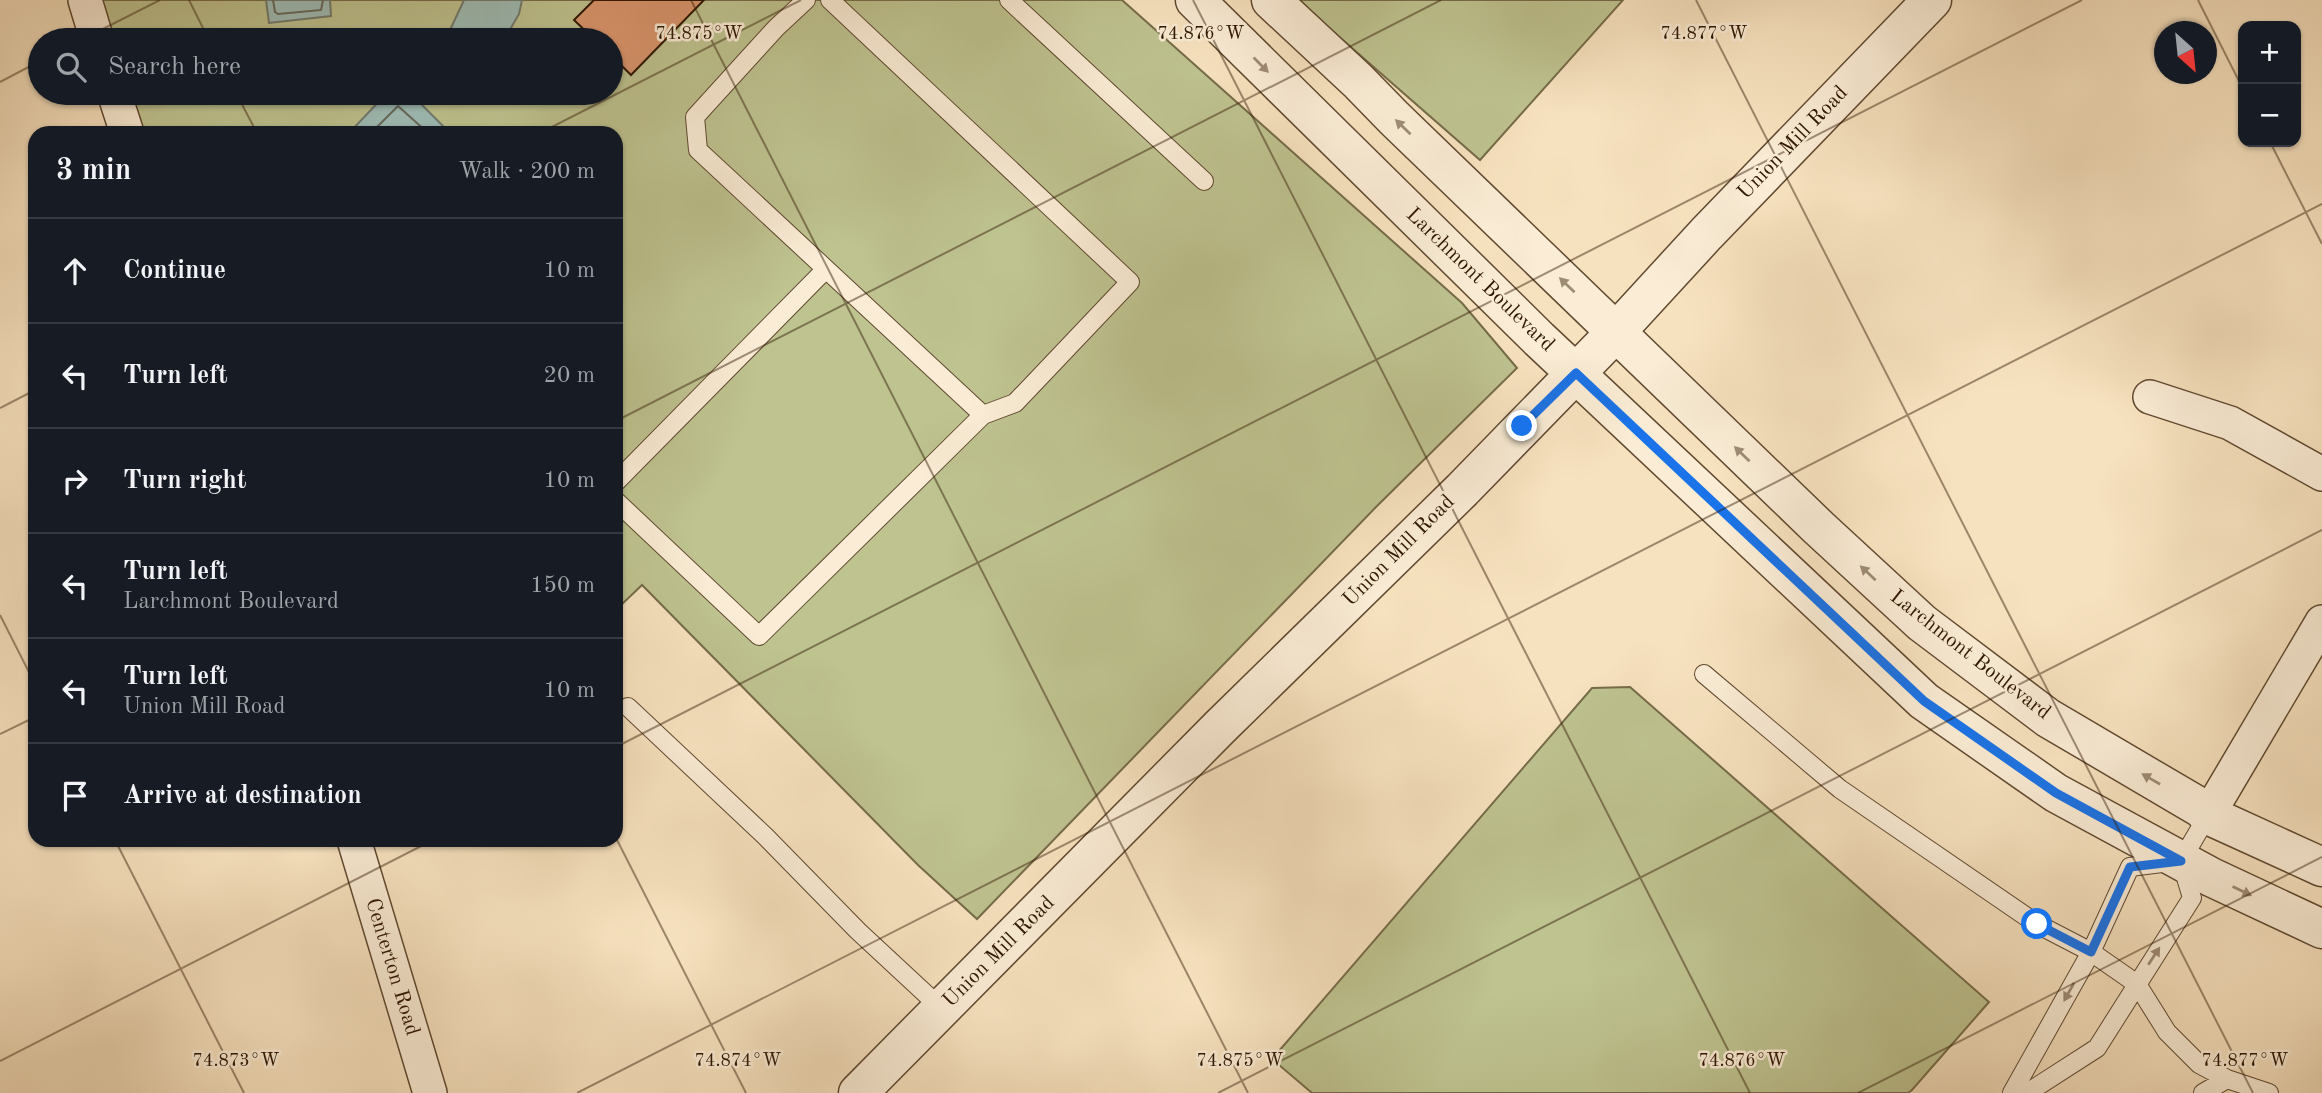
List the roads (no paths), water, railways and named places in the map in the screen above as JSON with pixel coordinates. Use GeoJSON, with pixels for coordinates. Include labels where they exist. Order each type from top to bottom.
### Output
{"type":"FeatureCollection","features":[{"type":"Feature","properties":{"kind":"street"},"geometry":{"type":"LineString","coordinates":[[85,0],[93,28]]}},
{"type":"Feature","properties":{"kind":"street","name":"Larchmont Boulevard"},"geometry":{"type":"LineString","coordinates":[[1195,0],[1576,373],[1924,701],[2056,793],[2181,861],[2322,929]]}},
{"type":"Feature","properties":{"kind":"street","name":"Larchmont Boulevard"},"geometry":{"type":"LineString","coordinates":[[1271,0],[1819,528],[1922,623],[2048,718],[2208,815],[2322,867]]}},
{"type":"Feature","properties":{"kind":"street","name":"Union Mill Road"},"geometry":{"type":"LineString","coordinates":[[858,1093],[1220,727],[1576,373],[1706,233],[1932,0]]}},
{"type":"Feature","properties":{"kind":"street"},"geometry":{"type":"LineString","coordinates":[[118,105],[125,126]]}},
{"type":"Feature","properties":{"kind":"street"},"geometry":{"type":"LineString","coordinates":[[2150,397],[2230,423],[2322,474]]}},
{"type":"Feature","properties":{"kind":"street"},"geometry":{"type":"LineString","coordinates":[[2208,815],[2322,622]]}},
{"type":"Feature","properties":{"kind":"street","name":"Centerton Road"},"geometry":{"type":"LineString","coordinates":[[356,847],[430,1093]]}},
{"type":"Feature","properties":{"kind":"lane"},"geometry":{"type":"LineString","coordinates":[[806,0],[776,28],[695,117],[698,150],[983,415]]}},
{"type":"Feature","properties":{"kind":"lane"},"geometry":{"type":"LineString","coordinates":[[623,508],[759,636],[983,415],[1015,403],[1130,282],[830,0]]}},
{"type":"Feature","properties":{"kind":"lane"},"geometry":{"type":"LineString","coordinates":[[1010,0],[1204,181]]}},
{"type":"Feature","properties":{"kind":"lane"},"geometry":{"type":"LineString","coordinates":[[623,474],[826,269]]}},
{"type":"Feature","properties":{"kind":"lane"},"geometry":{"type":"LineString","coordinates":[[1704,674],[1840,789],[2037,924],[2091,952],[2137,984],[2167,1032],[2199,1064],[2227,1079],[2269,1093]]}},
{"type":"Feature","properties":{"kind":"lane"},"geometry":{"type":"LineString","coordinates":[[628,707],[765,836],[858,932],[943,1009]]}},
{"type":"Feature","properties":{"kind":"lane"},"geometry":{"type":"LineString","coordinates":[[2028,1093],[2097,1048],[2192,898],[2181,861],[2208,815]]}},
{"type":"Feature","properties":{"kind":"lane"},"geometry":{"type":"LineString","coordinates":[[2012,1093],[2091,952],[2130,867],[2181,861]]}},
{"type":"Feature","properties":{"kind":"lane"},"geometry":{"type":"LineString","coordinates":[[2203,1093],[2227,1079]]}},
{"type":"Feature","properties":{"kind":"water"},"geometry":{"type":"Polygon","coordinates":[[[266,0],[330,0],[331,16],[269,23],[266,0]]]}},
{"type":"Feature","properties":{"kind":"water"},"geometry":{"type":"Polygon","coordinates":[[[464,0],[522,0],[519,14],[511,28],[451,28],[464,0]]]}},
{"type":"Feature","properties":{"kind":"water"},"geometry":{"type":"Polygon","coordinates":[[[376,105],[422,105],[443,126],[356,126],[376,105]]]}}]}
